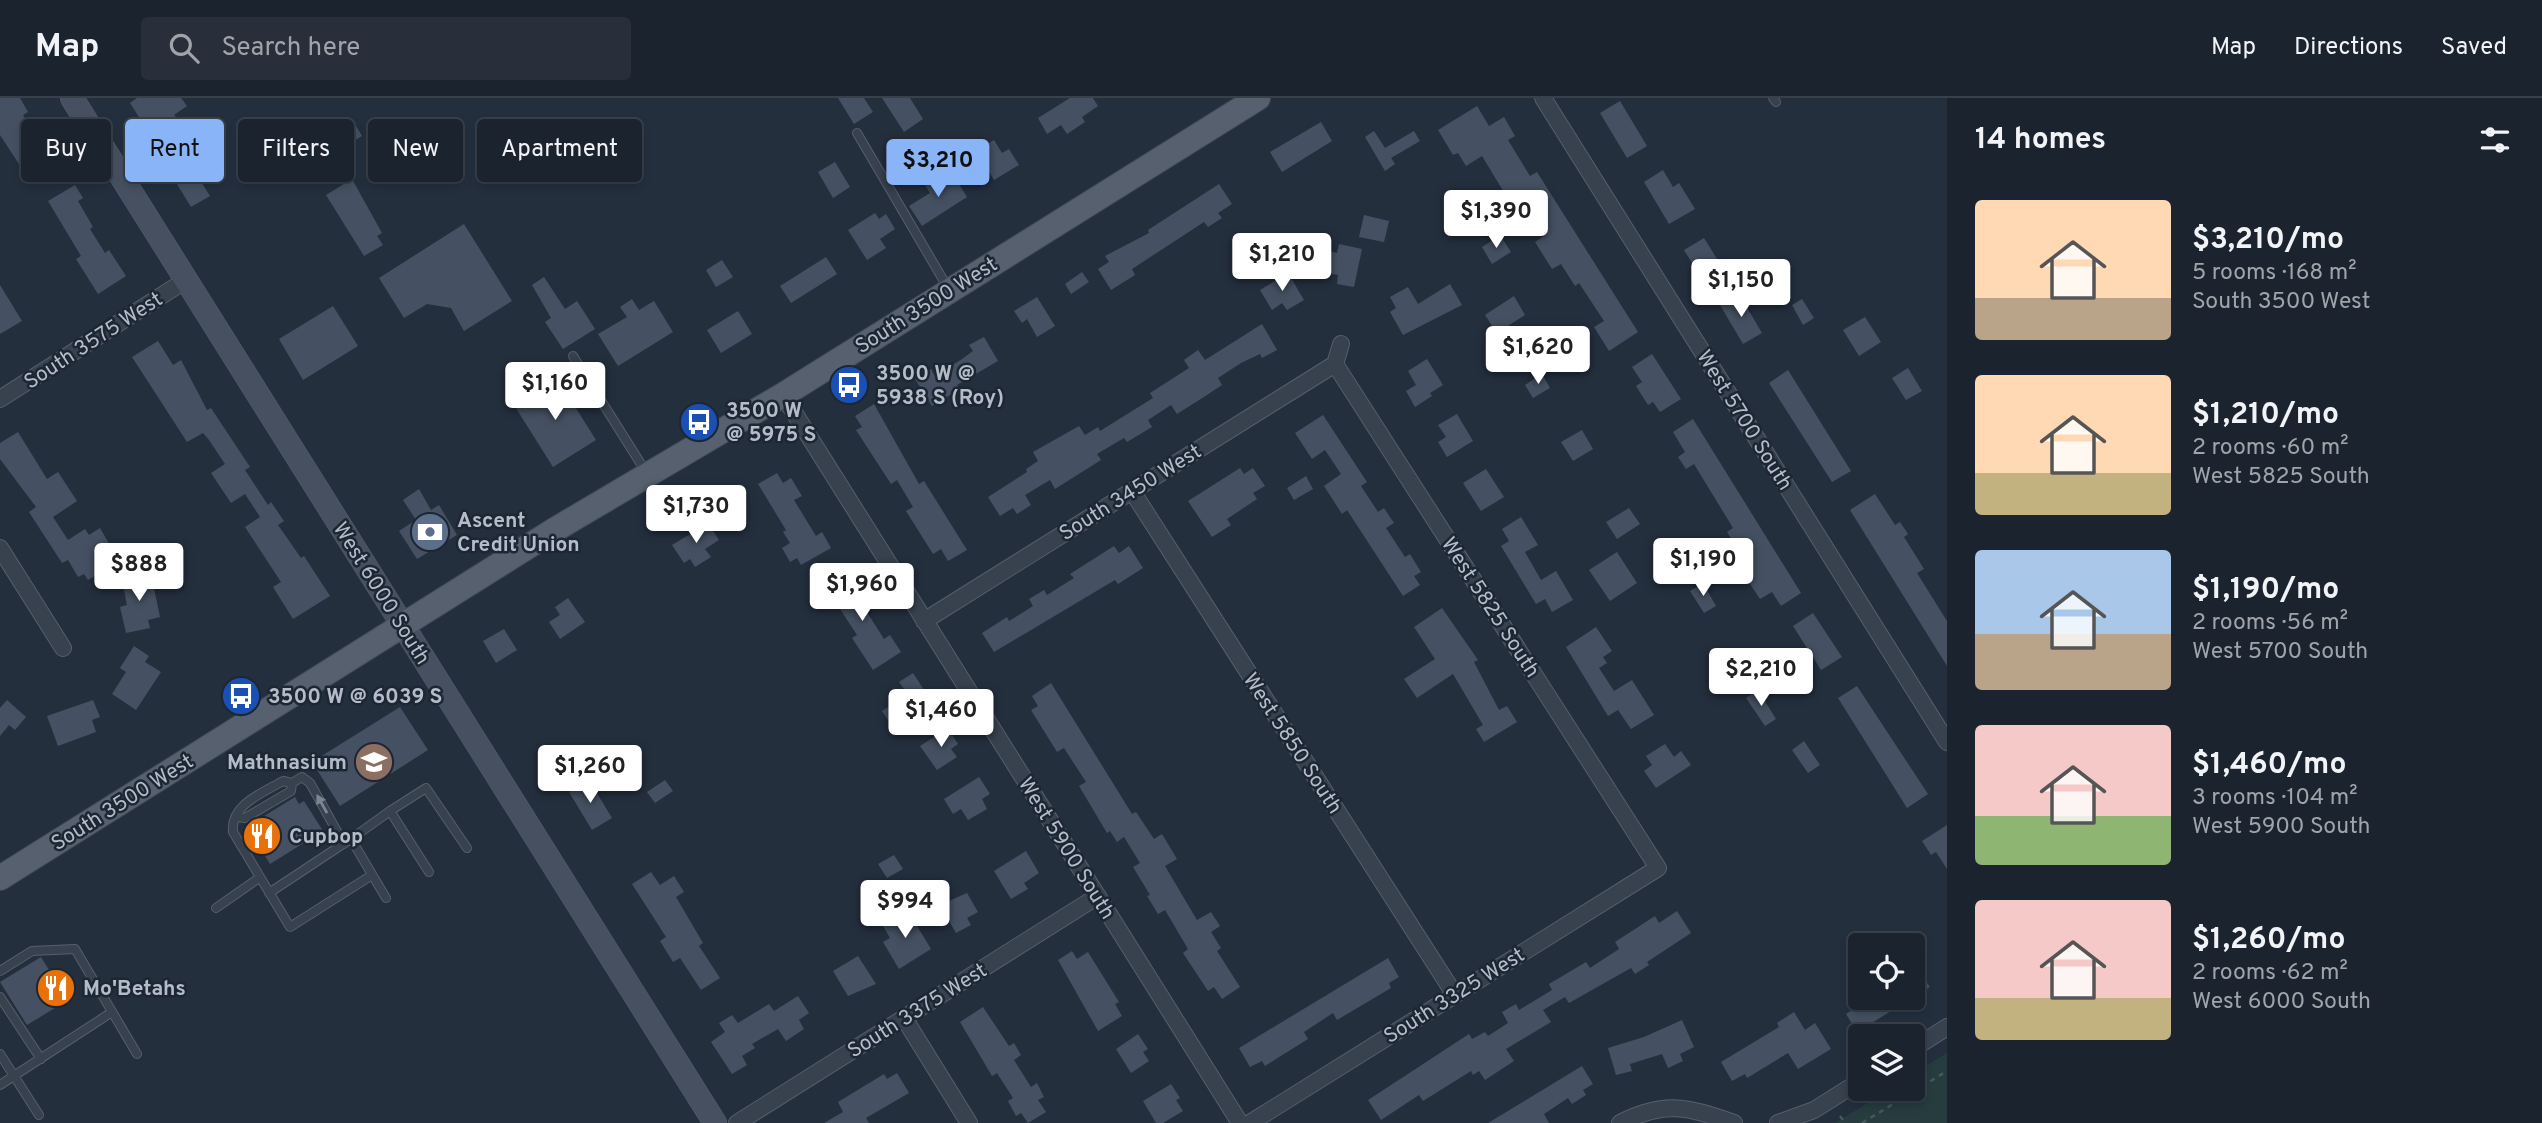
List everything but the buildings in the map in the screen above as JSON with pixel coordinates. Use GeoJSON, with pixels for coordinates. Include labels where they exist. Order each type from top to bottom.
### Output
{"type":"FeatureCollection","features":[{"type":"Feature","properties":{"kind":"main road","name":"South 3500 West"},"geometry":{"type":"LineString","coordinates":[[0,878],[402,626],[783,395],[1258,98]]}},
{"type":"Feature","properties":{"kind":"street","name":"West 6000 South"},"geometry":{"type":"LineString","coordinates":[[72,98],[715,1123]]}},
{"type":"Feature","properties":{"kind":"street","name":"West 5700 South"},"geometry":{"type":"LineString","coordinates":[[1543,98],[1947,742]]}},
{"type":"Feature","properties":{"kind":"street","name":"South 3575 West"},"geometry":{"type":"LineString","coordinates":[[0,399],[186,280]]}},
{"type":"Feature","properties":{"kind":"street"},"geometry":{"type":"LineString","coordinates":[[1335,364],[1341,344]]}},
{"type":"Feature","properties":{"kind":"street","name":"South 3450 West"},"geometry":{"type":"LineString","coordinates":[[925,621],[1335,364]]}},
{"type":"Feature","properties":{"kind":"street","name":"West 5825 South"},"geometry":{"type":"LineString","coordinates":[[1335,364],[1658,868]]}},
{"type":"Feature","properties":{"kind":"street","name":"West 5900 South"},"geometry":{"type":"LineString","coordinates":[[783,395],[1240,1123]]}},
{"type":"Feature","properties":{"kind":"street","name":"West 5850 South"},"geometry":{"type":"LineString","coordinates":[[1132,491],[1455,995]]}},
{"type":"Feature","properties":{"kind":"street"},"geometry":{"type":"LineString","coordinates":[[0,548],[63,648]]}},
{"type":"Feature","properties":{"kind":"street","name":"South 3325 West"},"geometry":{"type":"LineString","coordinates":[[1250,1123],[1658,868]]}},
{"type":"Feature","properties":{"kind":"street","name":"South 3375 West"},"geometry":{"type":"LineString","coordinates":[[737,1123],[1098,896]]}},
{"type":"Feature","properties":{"kind":"street"},"geometry":{"type":"LineString","coordinates":[[904,1018],[969,1123]]}},
{"type":"Feature","properties":{"kind":"street"},"geometry":{"type":"LineString","coordinates":[[1925,1041],[1947,1027]]}},
{"type":"Feature","properties":{"kind":"street"},"geometry":{"type":"LineString","coordinates":[[1778,1123],[1814,1110],[1848,1089]]}},
{"type":"Feature","properties":{"kind":"street"},"geometry":{"type":"LineString","coordinates":[[1620,1123],[1668,1106],[1692,1108],[1734,1123]]}},
{"type":"Feature","properties":{"kind":"lane"},"geometry":{"type":"LineString","coordinates":[[858,132],[949,291]]}},
{"type":"Feature","properties":{"kind":"lane"},"geometry":{"type":"LineString","coordinates":[[573,356],[648,475]]}},
{"type":"Feature","properties":{"kind":"lane"},"geometry":{"type":"LineString","coordinates":[[372,875],[290,927],[233,832],[232,823],[237,817],[245,818],[291,791],[292,783],[302,777],[310,783],[372,875],[386,898]]}},
{"type":"Feature","properties":{"kind":"lane"},"geometry":{"type":"LineString","coordinates":[[269,893],[426,788],[467,848]]}},
{"type":"Feature","properties":{"kind":"lane"},"geometry":{"type":"LineString","coordinates":[[390,811],[429,872]]}},
{"type":"Feature","properties":{"kind":"lane"},"geometry":{"type":"LineString","coordinates":[[216,908],[260,878]]}},
{"type":"Feature","properties":{"kind":"lane"},"geometry":{"type":"LineString","coordinates":[[0,971],[32,951],[75,949],[137,1054]]}},
{"type":"Feature","properties":{"kind":"lane"},"geometry":{"type":"LineString","coordinates":[[0,997],[41,1059]]}},
{"type":"Feature","properties":{"kind":"lane"},"geometry":{"type":"LineString","coordinates":[[0,1085],[112,1012]]}},
{"type":"Feature","properties":{"kind":"lane"},"geometry":{"type":"LineString","coordinates":[[0,1054],[39,1115]]}},
{"type":"Feature","properties":{"kind":"path"},"geometry":{"type":"LineString","coordinates":[[1862,1123],[1947,1071]]}},
{"type":"Feature","properties":{"kind":"path"},"geometry":{"type":"LineString","coordinates":[[1840,1116],[1845,1123]]}},
{"type":"Feature","properties":{"kind":"green space"},"geometry":{"type":"Polygon","coordinates":[[[1947,1053],[1947,1123],[1835,1123],[1871,1101],[1925,1101],[1925,1067],[1947,1053]]]}},
{"type":"Feature","properties":{"kind":"place","name":"3500 W @ 5938 S (Roy)"},"geometry":{"type":"Point","coordinates":[849,385]}},
{"type":"Feature","properties":{"kind":"place","name":"3500 W @ 5975 S"},"geometry":{"type":"Point","coordinates":[699,422]}},
{"type":"Feature","properties":{"kind":"place","name":"Ascent Credit Union"},"geometry":{"type":"Point","coordinates":[430,532]}},
{"type":"Feature","properties":{"kind":"place","name":"3500 W @ 6039 S"},"geometry":{"type":"Point","coordinates":[241,696]}},
{"type":"Feature","properties":{"kind":"place","name":"Mathnasium"},"geometry":{"type":"Point","coordinates":[374,762]}},
{"type":"Feature","properties":{"kind":"place","name":"Cupbop"},"geometry":{"type":"Point","coordinates":[262,836]}},
{"type":"Feature","properties":{"kind":"place","name":"Mo'Betahs"},"geometry":{"type":"Point","coordinates":[56,988]}}]}
